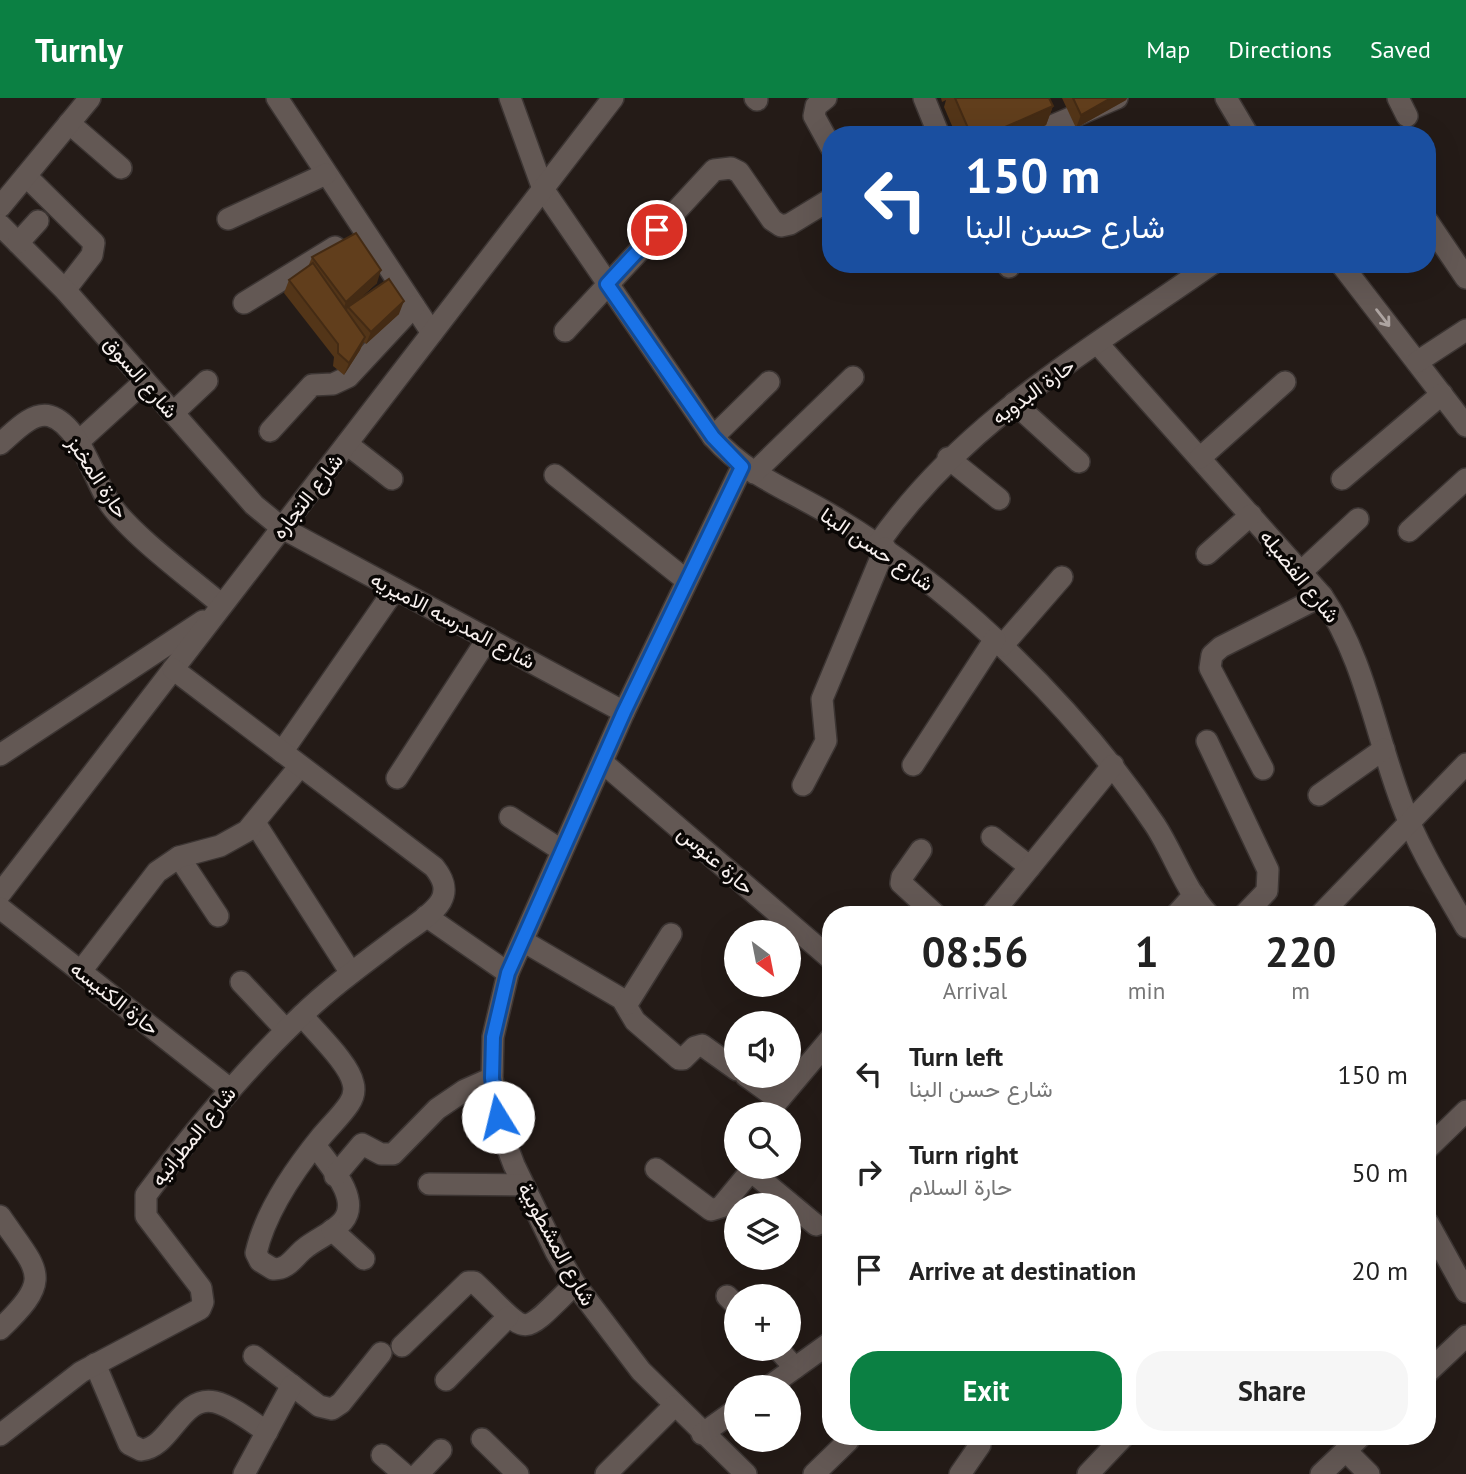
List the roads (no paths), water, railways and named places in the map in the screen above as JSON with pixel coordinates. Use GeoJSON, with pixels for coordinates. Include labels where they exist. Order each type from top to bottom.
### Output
{"type":"FeatureCollection","features":[{"type":"Feature","properties":{"kind":"street"},"geometry":{"type":"LineString","coordinates":[[0,207],[90,98]]}},
{"type":"Feature","properties":{"kind":"street"},"geometry":{"type":"LineString","coordinates":[[277,98],[432,333]]}},
{"type":"Feature","properties":{"kind":"street","name":"شارع حسن البنا"},"geometry":{"type":"LineString","coordinates":[[510,98],[543,189],[713,437],[748,470],[881,546],[929,581],[999,643],[1064,707],[1113,765],[1156,827],[1202,906]]}},
{"type":"Feature","properties":{"kind":"street","name":"شارع التجاره"},"geometry":{"type":"LineString","coordinates":[[0,894],[613,98]]}},
{"type":"Feature","properties":{"kind":"street"},"geometry":{"type":"LineString","coordinates":[[924,98],[935,126]]}},
{"type":"Feature","properties":{"kind":"street"},"geometry":{"type":"LineString","coordinates":[[1052,126],[1117,98]]}},
{"type":"Feature","properties":{"kind":"street"},"geometry":{"type":"LineString","coordinates":[[1226,98],[1243,126]]}},
{"type":"Feature","properties":{"kind":"street"},"geometry":{"type":"LineString","coordinates":[[822,131],[814,116],[823,100]]}},
{"type":"Feature","properties":{"kind":"street"},"geometry":{"type":"LineString","coordinates":[[69,123],[121,168]]}},
{"type":"Feature","properties":{"kind":"street"},"geometry":{"type":"LineString","coordinates":[[565,331],[714,170],[731,168],[739,172],[772,220],[781,226],[790,224],[822,205]]}},
{"type":"Feature","properties":{"kind":"street"},"geometry":{"type":"LineString","coordinates":[[228,219],[326,174]]}},
{"type":"Feature","properties":{"kind":"street"},"geometry":{"type":"LineString","coordinates":[[26,176],[94,243],[92,255],[65,290]]}},
{"type":"Feature","properties":{"kind":"street"},"geometry":{"type":"LineString","coordinates":[[7,238],[38,221]]}},
{"type":"Feature","properties":{"kind":"street"},"geometry":{"type":"LineString","coordinates":[[244,303],[363,229]]}},
{"type":"Feature","properties":{"kind":"street"},"geometry":{"type":"LineString","coordinates":[[1436,234],[1466,278]]}},
{"type":"Feature","properties":{"kind":"street","name":"شارع السوق"},"geometry":{"type":"LineString","coordinates":[[7,238],[65,290],[254,505],[282,528]]}},
{"type":"Feature","properties":{"kind":"street","name":"حارة البدويه"},"geometry":{"type":"LineString","coordinates":[[803,785],[826,741],[822,699],[881,546],[902,509],[948,458],[1014,403],[1199,273]]}},
{"type":"Feature","properties":{"kind":"street"},"geometry":{"type":"LineString","coordinates":[[1348,273],[1416,362],[1463,416]]}},
{"type":"Feature","properties":{"kind":"street"},"geometry":{"type":"LineString","coordinates":[[270,432],[312,385],[333,384],[348,377],[414,306]]}},
{"type":"Feature","properties":{"kind":"street"},"geometry":{"type":"LineString","coordinates":[[1416,362],[1466,330]]}},
{"type":"Feature","properties":{"kind":"street","name":"شارع الفضيله"},"geometry":{"type":"LineString","coordinates":[[1098,344],[1322,596],[1357,658],[1409,824],[1466,927]]}},
{"type":"Feature","properties":{"kind":"street","name":"شارع المشطوبية"},"geometry":{"type":"LineString","coordinates":[[746,1474],[674,1406],[610,1333],[575,1284],[523,1185],[502,1133],[492,1078],[493,1037],[508,973],[561,850],[687,580],[748,470],[853,377]]}},
{"type":"Feature","properties":{"kind":"street"},"geometry":{"type":"LineString","coordinates":[[77,443],[145,381]]}},
{"type":"Feature","properties":{"kind":"street"},"geometry":{"type":"LineString","coordinates":[[173,413],[207,381]]}},
{"type":"Feature","properties":{"kind":"street"},"geometry":{"type":"LineString","coordinates":[[713,437],[769,382]]}},
{"type":"Feature","properties":{"kind":"street"},"geometry":{"type":"LineString","coordinates":[[1200,458],[1285,382]]}},
{"type":"Feature","properties":{"kind":"street"},"geometry":{"type":"LineString","coordinates":[[1342,479],[1442,394]]}},
{"type":"Feature","properties":{"kind":"street"},"geometry":{"type":"LineString","coordinates":[[1014,403],[1079,462]]}},
{"type":"Feature","properties":{"kind":"street","name":"حارة المخبز"},"geometry":{"type":"LineString","coordinates":[[0,444],[29,421],[44,415],[59,420],[85,453],[110,504],[122,519],[219,609]]}},
{"type":"Feature","properties":{"kind":"street"},"geometry":{"type":"LineString","coordinates":[[347,444],[392,479]]}},
{"type":"Feature","properties":{"kind":"street"},"geometry":{"type":"LineString","coordinates":[[948,458],[999,499]]}},
{"type":"Feature","properties":{"kind":"street"},"geometry":{"type":"LineString","coordinates":[[555,475],[687,580]]}},
{"type":"Feature","properties":{"kind":"street"},"geometry":{"type":"LineString","coordinates":[[1409,531],[1466,479]]}},
{"type":"Feature","properties":{"kind":"street"},"geometry":{"type":"LineString","coordinates":[[1207,554],[1251,515]]}},
{"type":"Feature","properties":{"kind":"street"},"geometry":{"type":"LineString","coordinates":[[1301,572],[1358,519]]}},
{"type":"Feature","properties":{"kind":"street","name":"شارع المدرسه الاميريه"},"geometry":{"type":"LineString","coordinates":[[282,528],[624,712]]}},
{"type":"Feature","properties":{"kind":"street"},"geometry":{"type":"LineString","coordinates":[[913,765],[999,643],[1062,577]]}},
{"type":"Feature","properties":{"kind":"street"},"geometry":{"type":"LineString","coordinates":[[282,752],[396,589]]}},
{"type":"Feature","properties":{"kind":"street"},"geometry":{"type":"LineString","coordinates":[[1264,769],[1210,668],[1212,655],[1221,647],[1322,596]]}},
{"type":"Feature","properties":{"kind":"street"},"geometry":{"type":"LineString","coordinates":[[0,755],[219,609]]}},
{"type":"Feature","properties":{"kind":"street"},"geometry":{"type":"LineString","coordinates":[[397,779],[488,638]]}},
{"type":"Feature","properties":{"kind":"street"},"geometry":{"type":"LineString","coordinates":[[173,669],[434,867],[442,877],[444,888],[440,901],[426,916],[508,973]]}},
{"type":"Feature","properties":{"kind":"street"},"geometry":{"type":"LineString","coordinates":[[1207,741],[1268,870],[1267,891],[1253,906]]}},
{"type":"Feature","properties":{"kind":"street"},"geometry":{"type":"LineString","coordinates":[[1319,795],[1384,748]]}},
{"type":"Feature","properties":{"kind":"street","name":"حارة عنوس"},"geometry":{"type":"LineString","coordinates":[[602,762],[822,951]]}},
{"type":"Feature","properties":{"kind":"street"},"geometry":{"type":"LineString","coordinates":[[1329,906],[1466,764]]}},
{"type":"Feature","properties":{"kind":"street"},"geometry":{"type":"LineString","coordinates":[[998,906],[1113,765]]}},
{"type":"Feature","properties":{"kind":"street"},"geometry":{"type":"LineString","coordinates":[[81,971],[147,882],[179,857],[234,839],[255,823],[300,766]]}},
{"type":"Feature","properties":{"kind":"street"},"geometry":{"type":"LineString","coordinates":[[510,817],[561,850]]}},
{"type":"Feature","properties":{"kind":"street"},"geometry":{"type":"LineString","coordinates":[[255,823],[351,973]]}},
{"type":"Feature","properties":{"kind":"street"},"geometry":{"type":"LineString","coordinates":[[992,837],[1030,867]]}},
{"type":"Feature","properties":{"kind":"street"},"geometry":{"type":"LineString","coordinates":[[921,850],[902,877],[901,883],[925,906]]}},
{"type":"Feature","properties":{"kind":"street"},"geometry":{"type":"LineString","coordinates":[[179,857],[218,916]]}},
{"type":"Feature","properties":{"kind":"street"},"geometry":{"type":"LineString","coordinates":[[1184,906],[1194,895]]}},
{"type":"Feature","properties":{"kind":"street","name":"حارة الكنيسه"},"geometry":{"type":"LineString","coordinates":[[0,908],[230,1089]]}},
{"type":"Feature","properties":{"kind":"street","name":"شارع المطرانيه"},"geometry":{"type":"LineString","coordinates":[[0,1435],[61,1386],[95,1364],[193,1314],[203,1302],[201,1288],[146,1216],[144,1202],[186,1140],[230,1089],[294,1023],[351,973],[426,916]]}},
{"type":"Feature","properties":{"kind":"street"},"geometry":{"type":"LineString","coordinates":[[627,1004],[671,934]]}},
{"type":"Feature","properties":{"kind":"street"},"geometry":{"type":"LineString","coordinates":[[523,941],[627,1004],[635,1021],[679,1059],[702,1045],[724,1061]]}},
{"type":"Feature","properties":{"kind":"street"},"geometry":{"type":"LineString","coordinates":[[240,982],[294,1023],[345,1068],[354,1089],[349,1104],[315,1145],[281,1197],[256,1254],[260,1261],[280,1269],[344,1220],[349,1205],[347,1194],[315,1145]]}},
{"type":"Feature","properties":{"kind":"street"},"geometry":{"type":"LineString","coordinates":[[777,1102],[822,1049]]}},
{"type":"Feature","properties":{"kind":"street"},"geometry":{"type":"LineString","coordinates":[[335,1176],[362,1144],[381,1154],[393,1154],[438,1109],[465,1090],[492,1078]]}},
{"type":"Feature","properties":{"kind":"street"},"geometry":{"type":"LineString","coordinates":[[763,1088],[775,1097],[781,1097]]}},
{"type":"Feature","properties":{"kind":"street"},"geometry":{"type":"LineString","coordinates":[[1436,1140],[1466,1111]]}},
{"type":"Feature","properties":{"kind":"street"},"geometry":{"type":"LineString","coordinates":[[656,1169],[711,1210],[721,1207],[744,1179]]}},
{"type":"Feature","properties":{"kind":"street"},"geometry":{"type":"LineString","coordinates":[[763,1179],[816,1225]]}},
{"type":"Feature","properties":{"kind":"street"},"geometry":{"type":"LineString","coordinates":[[429,1184],[523,1185]]}},
{"type":"Feature","properties":{"kind":"street"},"geometry":{"type":"LineString","coordinates":[[0,1216],[31,1262],[35,1274],[31,1298],[0,1329]]}},
{"type":"Feature","properties":{"kind":"street"},"geometry":{"type":"LineString","coordinates":[[332,1230],[364,1259]]}},
{"type":"Feature","properties":{"kind":"street"},"geometry":{"type":"LineString","coordinates":[[1436,1237],[1466,1291]]}},
{"type":"Feature","properties":{"kind":"street"},"geometry":{"type":"LineString","coordinates":[[402,1346],[468,1282],[474,1282],[520,1326],[530,1326],[575,1284]]}},
{"type":"Feature","properties":{"kind":"street"},"geometry":{"type":"LineString","coordinates":[[446,1380],[509,1317]]}},
{"type":"Feature","properties":{"kind":"street"},"geometry":{"type":"LineString","coordinates":[[1436,1364],[1466,1336]]}},
{"type":"Feature","properties":{"kind":"street"},"geometry":{"type":"LineString","coordinates":[[785,1375],[822,1348]]}},
{"type":"Feature","properties":{"kind":"street"},"geometry":{"type":"LineString","coordinates":[[254,1356],[319,1406],[332,1409],[341,1404],[381,1353]]}},
{"type":"Feature","properties":{"kind":"street"},"geometry":{"type":"LineString","coordinates":[[789,1361],[795,1368]]}},
{"type":"Feature","properties":{"kind":"street"},"geometry":{"type":"LineString","coordinates":[[95,1364],[129,1444],[141,1450],[154,1448],[188,1410],[202,1402],[218,1403],[267,1432]]}},
{"type":"Feature","properties":{"kind":"street"},"geometry":{"type":"LineString","coordinates":[[244,1474],[292,1385]]}},
{"type":"Feature","properties":{"kind":"street"},"geometry":{"type":"LineString","coordinates":[[614,1471],[674,1406]]}},
{"type":"Feature","properties":{"kind":"street"},"geometry":{"type":"LineString","coordinates":[[702,1434],[724,1418]]}},
{"type":"Feature","properties":{"kind":"street"},"geometry":{"type":"LineString","coordinates":[[481,1439],[518,1474]]}},
{"type":"Feature","properties":{"kind":"street"},"geometry":{"type":"LineString","coordinates":[[814,1474],[844,1445]]}},
{"type":"Feature","properties":{"kind":"street"},"geometry":{"type":"LineString","coordinates":[[960,1474],[980,1445]]}},
{"type":"Feature","properties":{"kind":"street"},"geometry":{"type":"LineString","coordinates":[[1088,1474],[1115,1445]]}},
{"type":"Feature","properties":{"kind":"street"},"geometry":{"type":"LineString","coordinates":[[1321,1474],[1352,1445]]}},
{"type":"Feature","properties":{"kind":"street"},"geometry":{"type":"LineString","coordinates":[[1354,1445],[1369,1474]]}},
{"type":"Feature","properties":{"kind":"street"},"geometry":{"type":"LineString","coordinates":[[418,1474],[441,1450]]}},
{"type":"Feature","properties":{"kind":"street"},"geometry":{"type":"LineString","coordinates":[[382,1455],[404,1474]]}}]}
